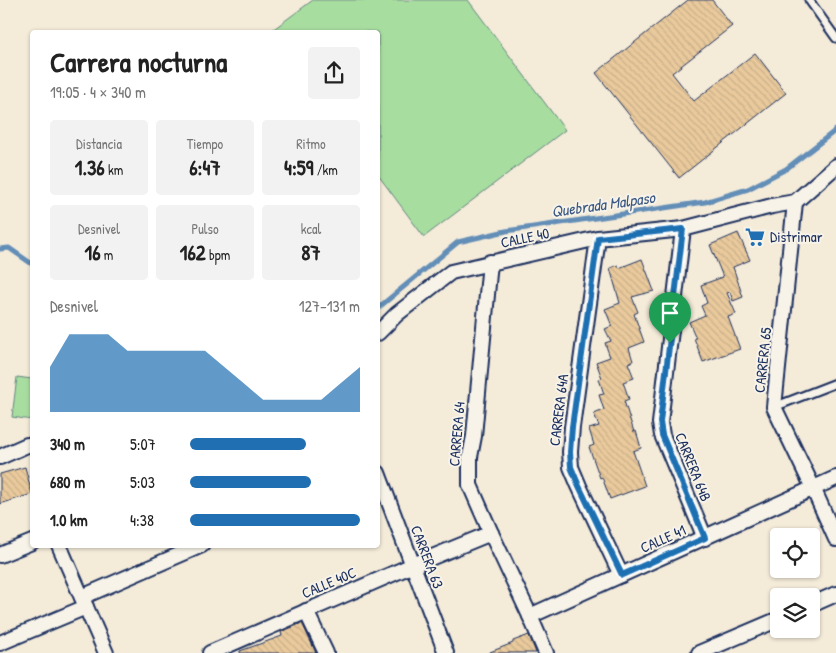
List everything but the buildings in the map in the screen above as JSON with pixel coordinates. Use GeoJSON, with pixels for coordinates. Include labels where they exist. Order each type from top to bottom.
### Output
{"type":"FeatureCollection","features":[{"type":"Feature","properties":{"kind":"street"},"geometry":{"type":"LineString","coordinates":[[795,202],[836,166]]}},
{"type":"Feature","properties":{"kind":"street","name":"CALLE 40"},"geometry":{"type":"LineString","coordinates":[[380,331],[397,314],[451,272],[598,238],[683,229],[772,206],[795,202]]}},
{"type":"Feature","properties":{"kind":"street","name":"CARRERA 65"},"geometry":{"type":"LineString","coordinates":[[795,202],[774,407],[836,539]]}},
{"type":"Feature","properties":{"kind":"street","name":"CARRERA 64B"},"geometry":{"type":"LineString","coordinates":[[683,229],[660,422],[662,435],[705,538]]}},
{"type":"Feature","properties":{"kind":"street","name":"CARRERA 64A"},"geometry":{"type":"LineString","coordinates":[[598,238],[573,418],[570,452],[571,467],[622,575]]}},
{"type":"Feature","properties":{"kind":"street","name":"CARRERA 64"},"geometry":{"type":"LineString","coordinates":[[490,262],[474,436],[470,457],[470,485],[546,653]]}},
{"type":"Feature","properties":{"kind":"street"},"geometry":{"type":"LineString","coordinates":[[0,457],[30,445]]}},
{"type":"Feature","properties":{"kind":"street","name":"CARRERA 63"},"geometry":{"type":"LineString","coordinates":[[380,478],[446,653]]}},
{"type":"Feature","properties":{"kind":"street","name":"CALLE 41"},"geometry":{"type":"LineString","coordinates":[[530,616],[836,478]]}},
{"type":"Feature","properties":{"kind":"street","name":"CALLE 40C"},"geometry":{"type":"LineString","coordinates":[[213,652],[491,533]]}},
{"type":"Feature","properties":{"kind":"street"},"geometry":{"type":"LineString","coordinates":[[0,555],[30,543]]}},
{"type":"Feature","properties":{"kind":"street"},"geometry":{"type":"LineString","coordinates":[[60,548],[106,653]]}},
{"type":"Feature","properties":{"kind":"street"},"geometry":{"type":"LineString","coordinates":[[0,643],[196,548]]}},
{"type":"Feature","properties":{"kind":"street"},"geometry":{"type":"LineString","coordinates":[[820,601],[836,594]]}},
{"type":"Feature","properties":{"kind":"street"},"geometry":{"type":"LineString","coordinates":[[306,611],[326,653]]}},
{"type":"Feature","properties":{"kind":"street"},"geometry":{"type":"LineString","coordinates":[[699,653],[770,623]]}},
{"type":"Feature","properties":{"kind":"lane"},"geometry":{"type":"LineString","coordinates":[[809,0],[836,38]]}},
{"type":"Feature","properties":{"kind":"lane"},"geometry":{"type":"LineString","coordinates":[[774,407],[836,383]]}},
{"type":"Feature","properties":{"kind":"green space"},"geometry":{"type":"Polygon","coordinates":[[[313,0],[468,0],[565,130],[424,237],[380,178],[380,30],[272,30],[313,0]]]}},
{"type":"Feature","properties":{"kind":"green space"},"geometry":{"type":"Polygon","coordinates":[[[17,377],[30,379],[30,420],[12,417],[17,377]]]}},
{"type":"Feature","properties":{"kind":"waterway","name":"Quebrada Malpaso"},"geometry":{"type":"LineString","coordinates":[[380,306],[458,242],[506,231],[705,202],[748,189],[786,169],[836,130]]}},
{"type":"Feature","properties":{"kind":"waterway","name":"Quebrada Malpaso"},"geometry":{"type":"LineString","coordinates":[[0,249],[9,248],[30,263]]}},
{"type":"Feature","properties":{"kind":"place","name":"Distrimar"},"geometry":{"type":"Point","coordinates":[755,237]}},
{"type":"Feature","properties":{"kind":"route"},"geometry":{"type":"LineString","coordinates":[[683,229],[670,343],[660,422],[662,435],[705,538],[622,575],[571,467],[572,427],[598,238],[683,229]]}}]}
